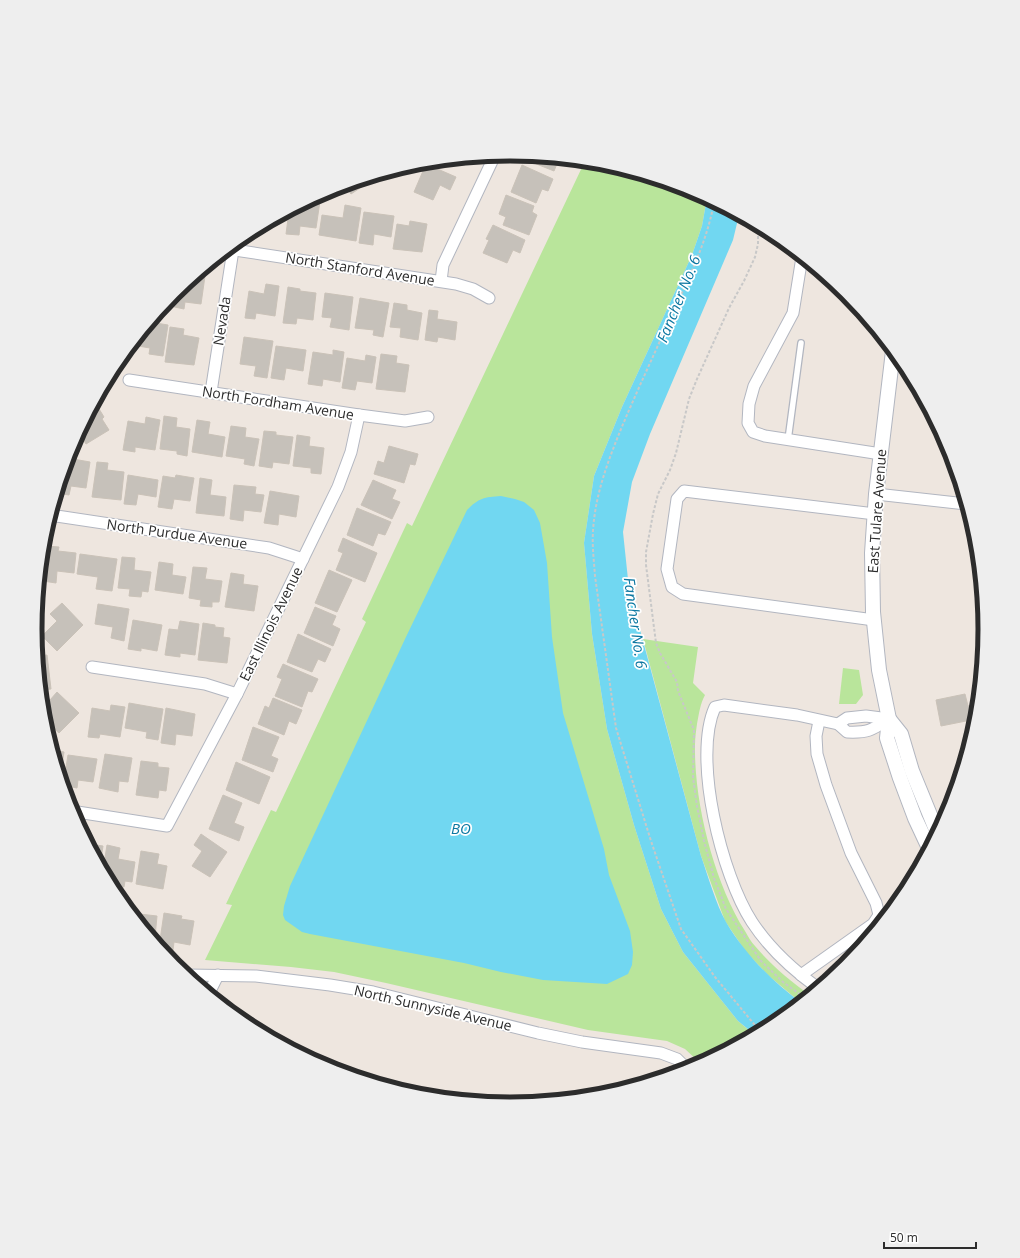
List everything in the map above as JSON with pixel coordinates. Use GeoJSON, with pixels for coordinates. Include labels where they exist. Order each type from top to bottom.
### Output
{"type":"FeatureCollection","features":[{"type":"Feature","properties":{"kind":"street"},"geometry":{"type":"LineString","coordinates":[[441,281],[443,265],[492,162]]}},
{"type":"Feature","properties":{"kind":"street","name":"North Stanford Avenue"},"geometry":{"type":"LineString","coordinates":[[236,250],[441,281],[473,289],[489,298]]}},
{"type":"Feature","properties":{"kind":"street","name":"Nevada"},"geometry":{"type":"LineString","coordinates":[[212,392],[230,254]]}},
{"type":"Feature","properties":{"kind":"street"},"geometry":{"type":"LineString","coordinates":[[801,263],[793,313],[754,386],[748,404],[748,423],[753,432],[765,436],[881,454]]}},
{"type":"Feature","properties":{"kind":"street","name":"East Tulare Avenue"},"geometry":{"type":"LineString","coordinates":[[892,359],[876,494],[872,553],[874,620],[879,670],[889,719],[887,738],[902,784],[927,842]]}},
{"type":"Feature","properties":{"kind":"street","name":"North Fordham Avenue"},"geometry":{"type":"LineString","coordinates":[[129,380],[405,421],[428,417]]}},
{"type":"Feature","properties":{"kind":"street","name":"East Illinois Avenue"},"geometry":{"type":"LineString","coordinates":[[80,812],[167,826],[237,694],[338,487],[351,452],[359,415]]}},
{"type":"Feature","properties":{"kind":"street"},"geometry":{"type":"LineString","coordinates":[[874,620],[683,594],[672,587],[667,569],[678,499],[684,491],[875,514]]}},
{"type":"Feature","properties":{"kind":"street"},"geometry":{"type":"LineString","coordinates":[[876,494],[961,503]]}},
{"type":"Feature","properties":{"kind":"street","name":"North Purdue Avenue"},"geometry":{"type":"LineString","coordinates":[[56,517],[269,548],[302,559]]}},
{"type":"Feature","properties":{"kind":"street"},"geometry":{"type":"LineString","coordinates":[[92,667],[205,684],[237,694]]}},
{"type":"Feature","properties":{"kind":"street"},"geometry":{"type":"LineString","coordinates":[[814,985],[783,959],[766,942],[752,923],[740,901],[729,874],[710,794],[708,770],[708,729],[710,718],[715,707],[724,706],[797,715],[838,724],[847,732],[858,733],[870,731],[889,719]]}},
{"type":"Feature","properties":{"kind":"street"},"geometry":{"type":"LineString","coordinates":[[838,724],[847,718],[866,716],[889,719]]}},
{"type":"Feature","properties":{"kind":"street","name":"East Tulare Avenue"},"geometry":{"type":"LineString","coordinates":[[889,719],[901,734],[912,772],[934,826]]}},
{"type":"Feature","properties":{"kind":"street"},"geometry":{"type":"LineString","coordinates":[[801,975],[873,924],[879,915],[876,903],[851,853],[826,784],[817,754],[816,736],[819,720]]}},
{"type":"Feature","properties":{"kind":"street"},"geometry":{"type":"LineString","coordinates":[[211,989],[218,975]]}},
{"type":"Feature","properties":{"kind":"street","name":"North Sunnyside Avenue"},"geometry":{"type":"LineString","coordinates":[[196,976],[256,976],[291,979],[373,992],[538,1033],[582,1042],[661,1053],[677,1059],[682,1064]]}},
{"type":"Feature","properties":{"kind":"lane"},"geometry":{"type":"LineString","coordinates":[[788,440],[801,343]]}},
{"type":"Feature","properties":{"kind":"path"},"geometry":{"type":"LineString","coordinates":[[713,207],[711,220],[700,253],[632,402],[607,464],[596,508],[593,530],[593,555],[616,728],[651,841],[681,929],[715,977],[757,1026]]}},
{"type":"Feature","properties":{"kind":"path"},"geometry":{"type":"LineString","coordinates":[[758,233],[758,244],[755,257],[729,308],[696,379],[689,399],[676,453],[670,470],[658,494],[646,552],[646,565],[656,643],[660,653],[678,682],[678,691],[694,730],[693,777],[704,841],[714,878],[726,909],[761,961],[783,982],[801,995]]}},
{"type":"Feature","properties":{"kind":"green space"},"geometry":{"type":"Polygon","coordinates":[[[582,167],[631,177],[660,186],[706,204],[702,226],[692,255],[622,407],[594,476],[584,543],[592,634],[607,729],[634,825],[661,909],[683,952],[738,1021],[750,1031],[717,1049],[695,1058],[685,1049],[667,1041],[588,1030],[334,972],[205,960],[232,905],[226,904],[271,810],[276,812],[366,622],[362,619],[407,523],[412,526],[582,167]]]}},
{"type":"Feature","properties":{"kind":"green space"},"geometry":{"type":"Polygon","coordinates":[[[643,639],[698,647],[693,683],[705,695],[701,705],[696,729],[696,768],[698,792],[708,841],[715,866],[724,889],[734,911],[752,943],[774,966],[806,992],[796,999],[769,976],[746,952],[725,921],[701,856],[643,639]]]}},
{"type":"Feature","properties":{"kind":"green space"},"geometry":{"type":"Polygon","coordinates":[[[843,668],[859,670],[863,695],[856,704],[839,704],[843,668]]]}},
{"type":"Feature","properties":{"kind":"water","name":"Fancher No. 6"},"geometry":{"type":"Polygon","coordinates":[[[706,204],[738,220],[733,240],[650,434],[632,482],[623,532],[629,589],[701,856],[722,915],[733,934],[750,956],[779,985],[796,999],[750,1030],[738,1021],[683,952],[661,909],[634,825],[607,729],[592,634],[584,543],[594,476],[622,407],[692,255],[702,226],[706,204]]]}},
{"type":"Feature","properties":{"kind":"water","name":"BO"},"geometry":{"type":"Polygon","coordinates":[[[501,496],[524,502],[534,510],[540,523],[547,563],[552,637],[563,713],[604,849],[609,875],[630,931],[633,952],[632,965],[628,974],[607,984],[543,980],[464,963],[310,934],[302,932],[285,920],[283,915],[290,886],[467,510],[482,499],[501,496]]]}},
{"type":"Feature","properties":{"kind":"building"},"geometry":{"type":"Polygon","coordinates":[[[535,162],[557,164],[554,171],[534,163],[535,162]]]}},
{"type":"Feature","properties":{"kind":"building"},"geometry":{"type":"Polygon","coordinates":[[[522,165],[553,179],[548,191],[542,189],[536,203],[511,192],[522,165]]]}},
{"type":"Feature","properties":{"kind":"building"},"geometry":{"type":"Polygon","coordinates":[[[434,167],[456,177],[450,190],[440,185],[433,200],[414,192],[424,169],[434,167]]]}},
{"type":"Feature","properties":{"kind":"building"},"geometry":{"type":"Polygon","coordinates":[[[366,184],[351,194],[349,190],[366,184]]]}},
{"type":"Feature","properties":{"kind":"building"},"geometry":{"type":"Polygon","coordinates":[[[506,195],[534,206],[532,212],[537,215],[529,235],[503,225],[506,217],[499,214],[506,195]]]}},
{"type":"Feature","properties":{"kind":"building"},"geometry":{"type":"Polygon","coordinates":[[[320,202],[316,228],[300,226],[299,235],[286,234],[288,217],[320,202]]]}},
{"type":"Feature","properties":{"kind":"building"},"geometry":{"type":"Polygon","coordinates":[[[345,205],[361,208],[356,241],[319,235],[322,215],[343,218],[345,205]]]}},
{"type":"Feature","properties":{"kind":"building"},"geometry":{"type":"Polygon","coordinates":[[[364,212],[394,216],[391,237],[374,234],[373,245],[359,243],[364,212]]]}},
{"type":"Feature","properties":{"kind":"building"},"geometry":{"type":"Polygon","coordinates":[[[410,221],[427,224],[422,252],[393,249],[397,224],[409,226],[410,221]]]}},
{"type":"Feature","properties":{"kind":"building"},"geometry":{"type":"Polygon","coordinates":[[[493,225],[525,240],[520,253],[513,250],[507,263],[483,253],[489,240],[486,239],[493,225]]]}},
{"type":"Feature","properties":{"kind":"building"},"geometry":{"type":"Polygon","coordinates":[[[205,276],[201,304],[185,302],[184,309],[171,306],[201,277],[205,276]]]}},
{"type":"Feature","properties":{"kind":"building"},"geometry":{"type":"Polygon","coordinates":[[[266,284],[279,286],[275,316],[256,313],[255,319],[245,318],[249,291],[264,294],[266,284]]]}},
{"type":"Feature","properties":{"kind":"building"},"geometry":{"type":"Polygon","coordinates":[[[288,287],[300,289],[300,291],[316,293],[313,320],[297,318],[296,324],[283,323],[288,287]]]}},
{"type":"Feature","properties":{"kind":"building"},"geometry":{"type":"Polygon","coordinates":[[[325,293],[353,297],[349,330],[330,327],[332,318],[322,317],[325,293]]]}},
{"type":"Feature","properties":{"kind":"building"},"geometry":{"type":"Polygon","coordinates":[[[360,298],[389,303],[383,337],[373,335],[374,330],[355,328],[360,298]]]}},
{"type":"Feature","properties":{"kind":"building"},"geometry":{"type":"Polygon","coordinates":[[[394,303],[407,305],[407,310],[422,313],[418,340],[400,337],[401,328],[390,327],[394,303]]]}},
{"type":"Feature","properties":{"kind":"building"},"geometry":{"type":"Polygon","coordinates":[[[429,310],[438,311],[437,319],[457,322],[455,340],[438,337],[437,342],[425,340],[429,310]]]}},
{"type":"Feature","properties":{"kind":"building"},"geometry":{"type":"Polygon","coordinates":[[[156,323],[168,325],[163,356],[149,354],[150,348],[138,346],[156,323]]]}},
{"type":"Feature","properties":{"kind":"building"},"geometry":{"type":"Polygon","coordinates":[[[170,327],[184,329],[183,335],[199,338],[194,365],[165,362],[170,327]]]}},
{"type":"Feature","properties":{"kind":"building"},"geometry":{"type":"Polygon","coordinates":[[[244,337],[273,341],[267,378],[254,376],[256,366],[240,364],[244,337]]]}},
{"type":"Feature","properties":{"kind":"building"},"geometry":{"type":"Polygon","coordinates":[[[276,346],[306,350],[303,371],[286,368],[284,380],[271,378],[276,346]]]}},
{"type":"Feature","properties":{"kind":"building"},"geometry":{"type":"Polygon","coordinates":[[[333,350],[344,352],[340,382],[323,379],[322,386],[308,384],[313,352],[333,355],[333,350]]]}},
{"type":"Feature","properties":{"kind":"building"},"geometry":{"type":"Polygon","coordinates":[[[381,354],[397,356],[396,363],[409,365],[405,392],[376,389],[381,354]]]}},
{"type":"Feature","properties":{"kind":"building"},"geometry":{"type":"Polygon","coordinates":[[[366,355],[376,357],[372,383],[357,381],[355,390],[342,388],[347,358],[365,361],[366,355]]]}},
{"type":"Feature","properties":{"kind":"building"},"geometry":{"type":"Polygon","coordinates":[[[98,407],[104,417],[102,419],[109,430],[86,444],[83,439],[98,407]]]}},
{"type":"Feature","properties":{"kind":"building"},"geometry":{"type":"Polygon","coordinates":[[[164,416],[177,418],[176,427],[190,429],[187,456],[177,454],[177,451],[160,449],[164,416]]]}},
{"type":"Feature","properties":{"kind":"building"},"geometry":{"type":"Polygon","coordinates":[[[146,417],[160,420],[155,450],[135,447],[135,452],[123,450],[128,421],[145,424],[146,417]]]}},
{"type":"Feature","properties":{"kind":"building"},"geometry":{"type":"Polygon","coordinates":[[[197,420],[210,422],[208,434],[225,437],[222,457],[192,452],[197,420]]]}},
{"type":"Feature","properties":{"kind":"building"},"geometry":{"type":"Polygon","coordinates":[[[231,426],[246,428],[245,437],[259,439],[254,466],[244,464],[245,459],[226,456],[231,426]]]}},
{"type":"Feature","properties":{"kind":"building"},"geometry":{"type":"Polygon","coordinates":[[[264,431],[276,432],[276,435],[293,437],[289,464],[273,462],[272,468],[259,466],[264,431]]]}},
{"type":"Feature","properties":{"kind":"building"},"geometry":{"type":"Polygon","coordinates":[[[297,435],[310,437],[309,446],[324,448],[321,474],[311,473],[311,468],[293,466],[297,435]]]}},
{"type":"Feature","properties":{"kind":"building"},"geometry":{"type":"Polygon","coordinates":[[[389,446],[418,454],[415,465],[410,464],[404,483],[374,474],[378,461],[384,463],[389,446]]]}},
{"type":"Feature","properties":{"kind":"building"},"geometry":{"type":"Polygon","coordinates":[[[74,459],[90,462],[86,488],[71,486],[69,495],[62,494],[74,459]]]}},
{"type":"Feature","properties":{"kind":"building"},"geometry":{"type":"Polygon","coordinates":[[[97,462],[108,463],[107,470],[124,472],[121,500],[92,497],[97,462]]]}},
{"type":"Feature","properties":{"kind":"building"},"geometry":{"type":"Polygon","coordinates":[[[128,475],[158,480],[156,497],[138,494],[136,505],[124,504],[128,475]]]}},
{"type":"Feature","properties":{"kind":"building"},"geometry":{"type":"Polygon","coordinates":[[[176,475],[194,478],[190,501],[174,499],[172,509],[158,507],[163,476],[175,478],[176,475]]]}},
{"type":"Feature","properties":{"kind":"building"},"geometry":{"type":"Polygon","coordinates":[[[200,478],[212,480],[210,495],[226,497],[224,516],[196,513],[200,478]]]}},
{"type":"Feature","properties":{"kind":"building"},"geometry":{"type":"Polygon","coordinates":[[[373,480],[396,490],[392,499],[400,502],[392,519],[361,505],[373,480]]]}},
{"type":"Feature","properties":{"kind":"building"},"geometry":{"type":"Polygon","coordinates":[[[234,485],[256,487],[255,494],[264,495],[261,512],[244,510],[243,521],[230,519],[234,485]]]}},
{"type":"Feature","properties":{"kind":"building"},"geometry":{"type":"Polygon","coordinates":[[[270,491],[299,496],[296,517],[279,514],[278,525],[264,523],[270,491]]]}},
{"type":"Feature","properties":{"kind":"building"},"geometry":{"type":"Polygon","coordinates":[[[357,508],[391,522],[385,535],[378,533],[373,546],[347,535],[357,508]]]}},
{"type":"Feature","properties":{"kind":"building"},"geometry":{"type":"Polygon","coordinates":[[[343,538],[377,553],[365,582],[336,570],[343,553],[338,551],[343,538]]]}},
{"type":"Feature","properties":{"kind":"building"},"geometry":{"type":"Polygon","coordinates":[[[50,546],[59,547],[58,551],[76,553],[74,573],[57,571],[56,583],[45,581],[50,546]]]}},
{"type":"Feature","properties":{"kind":"building"},"geometry":{"type":"Polygon","coordinates":[[[80,554],[117,559],[112,591],[96,589],[98,577],[77,574],[80,554]]]}},
{"type":"Feature","properties":{"kind":"building"},"geometry":{"type":"Polygon","coordinates":[[[122,557],[135,558],[134,570],[151,572],[148,592],[142,591],[141,597],[129,596],[130,589],[118,588],[122,557]]]}},
{"type":"Feature","properties":{"kind":"building"},"geometry":{"type":"Polygon","coordinates":[[[159,562],[173,564],[172,575],[186,577],[183,594],[155,590],[159,562]]]}},
{"type":"Feature","properties":{"kind":"building"},"geometry":{"type":"Polygon","coordinates":[[[193,567],[207,568],[205,579],[222,581],[219,602],[212,602],[212,607],[200,606],[201,600],[189,598],[193,567]]]}},
{"type":"Feature","properties":{"kind":"building"},"geometry":{"type":"Polygon","coordinates":[[[329,570],[352,580],[337,612],[315,603],[329,570]]]}},
{"type":"Feature","properties":{"kind":"building"},"geometry":{"type":"Polygon","coordinates":[[[231,573],[244,575],[243,584],[258,586],[254,611],[225,607],[231,573]]]}},
{"type":"Feature","properties":{"kind":"building"},"geometry":{"type":"Polygon","coordinates":[[[62,603],[83,625],[57,651],[42,636],[57,621],[50,614],[62,603]]]}},
{"type":"Feature","properties":{"kind":"building"},"geometry":{"type":"Polygon","coordinates":[[[98,604],[129,609],[124,641],[111,638],[113,627],[95,624],[98,604]]]}},
{"type":"Feature","properties":{"kind":"building"},"geometry":{"type":"Polygon","coordinates":[[[315,607],[336,616],[332,625],[340,629],[333,646],[304,633],[315,607]]]}},
{"type":"Feature","properties":{"kind":"building"},"geometry":{"type":"Polygon","coordinates":[[[133,620],[162,625],[157,651],[141,648],[141,651],[128,649],[133,620]]]}},
{"type":"Feature","properties":{"kind":"building"},"geometry":{"type":"Polygon","coordinates":[[[180,621],[199,624],[195,655],[180,653],[180,657],[165,655],[169,629],[178,630],[180,621]]]}},
{"type":"Feature","properties":{"kind":"building"},"geometry":{"type":"Polygon","coordinates":[[[203,623],[224,628],[223,637],[230,638],[227,663],[198,660],[203,623]]]}},
{"type":"Feature","properties":{"kind":"building"},"geometry":{"type":"Polygon","coordinates":[[[298,634],[331,649],[325,662],[318,659],[312,672],[287,662],[298,634]]]}},
{"type":"Feature","properties":{"kind":"building"},"geometry":{"type":"Polygon","coordinates":[[[43,655],[47,655],[51,689],[46,690],[43,655]]]}},
{"type":"Feature","properties":{"kind":"building"},"geometry":{"type":"Polygon","coordinates":[[[283,664],[318,679],[312,692],[308,691],[302,707],[275,696],[282,679],[277,677],[283,664]]]}},
{"type":"Feature","properties":{"kind":"building"},"geometry":{"type":"Polygon","coordinates":[[[57,692],[79,713],[59,733],[53,727],[48,702],[57,692]]]}},
{"type":"Feature","properties":{"kind":"building"},"geometry":{"type":"Polygon","coordinates":[[[965,694],[968,706],[971,705],[969,720],[941,726],[936,700],[965,694]]]}},
{"type":"Feature","properties":{"kind":"building"},"geometry":{"type":"Polygon","coordinates":[[[273,698],[302,710],[296,724],[289,721],[284,735],[258,724],[265,706],[269,708],[273,698]]]}},
{"type":"Feature","properties":{"kind":"building"},"geometry":{"type":"Polygon","coordinates":[[[129,703],[163,709],[158,740],[146,738],[147,732],[125,728],[129,703]]]}},
{"type":"Feature","properties":{"kind":"building"},"geometry":{"type":"Polygon","coordinates":[[[111,705],[125,707],[120,737],[100,734],[99,738],[88,737],[92,708],[110,711],[111,705]]]}},
{"type":"Feature","properties":{"kind":"building"},"geometry":{"type":"Polygon","coordinates":[[[166,708],[195,714],[192,736],[176,734],[175,745],[161,743],[166,708]]]}},
{"type":"Feature","properties":{"kind":"building"},"geometry":{"type":"Polygon","coordinates":[[[253,727],[279,737],[271,756],[278,759],[273,772],[242,760],[253,727]]]}},
{"type":"Feature","properties":{"kind":"building"},"geometry":{"type":"Polygon","coordinates":[[[58,751],[64,752],[62,764],[58,751]]]}},
{"type":"Feature","properties":{"kind":"building"},"geometry":{"type":"Polygon","coordinates":[[[105,754],[132,758],[128,782],[119,781],[118,792],[99,788],[105,754]]]}},
{"type":"Feature","properties":{"kind":"building"},"geometry":{"type":"Polygon","coordinates":[[[68,755],[97,759],[93,782],[78,780],[77,788],[70,786],[65,773],[68,755]]]}},
{"type":"Feature","properties":{"kind":"building"},"geometry":{"type":"Polygon","coordinates":[[[141,761],[158,763],[158,767],[169,768],[166,791],[159,790],[158,798],[136,795],[141,761]]]}},
{"type":"Feature","properties":{"kind":"building"},"geometry":{"type":"Polygon","coordinates":[[[236,762],[270,777],[259,804],[226,790],[236,762]]]}},
{"type":"Feature","properties":{"kind":"building"},"geometry":{"type":"Polygon","coordinates":[[[223,795],[242,803],[234,823],[244,827],[239,841],[209,829],[223,795]]]}},
{"type":"Feature","properties":{"kind":"building"},"geometry":{"type":"Polygon","coordinates":[[[201,834],[227,852],[210,877],[192,866],[202,851],[194,845],[201,834]]]}},
{"type":"Feature","properties":{"kind":"building"},"geometry":{"type":"Polygon","coordinates":[[[95,845],[103,846],[101,857],[95,845]]]}},
{"type":"Feature","properties":{"kind":"building"},"geometry":{"type":"Polygon","coordinates":[[[107,845],[120,848],[118,859],[135,862],[132,882],[125,881],[124,887],[119,887],[104,862],[107,845]]]}},
{"type":"Feature","properties":{"kind":"building"},"geometry":{"type":"Polygon","coordinates":[[[141,851],[159,854],[157,864],[167,866],[163,889],[136,884],[141,851]]]}},
{"type":"Feature","properties":{"kind":"building"},"geometry":{"type":"Polygon","coordinates":[[[164,913],[182,916],[181,919],[194,921],[190,945],[174,942],[173,950],[169,949],[160,940],[164,913]]]}},
{"type":"Feature","properties":{"kind":"building"},"geometry":{"type":"Polygon","coordinates":[[[139,914],[157,916],[155,935],[139,914]]]}}]}
